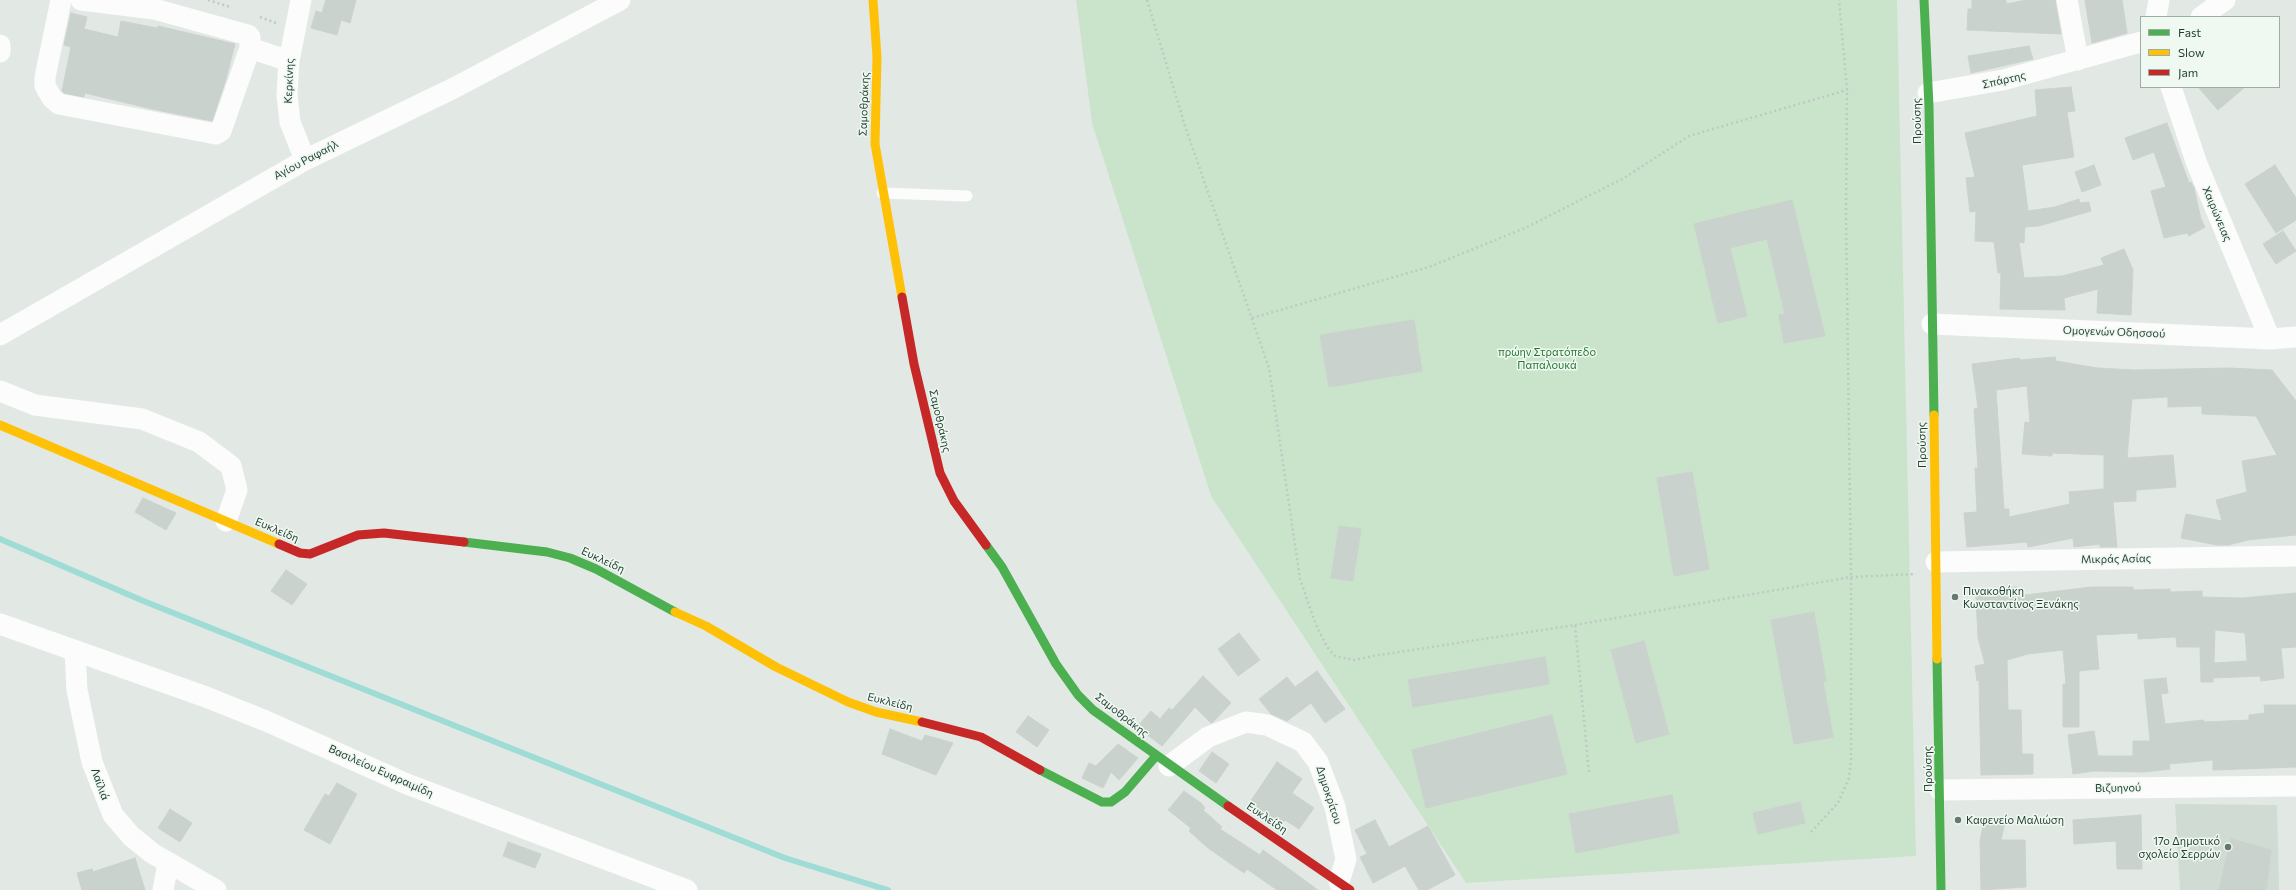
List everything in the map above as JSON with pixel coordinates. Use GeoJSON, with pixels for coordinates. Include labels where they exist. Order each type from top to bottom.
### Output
{"type":"FeatureCollection","features":[{"type":"Feature","properties":{"kind":"street"},"geometry":{"type":"LineString","coordinates":[[61,0],[45,76],[46,86],[52,98],[59,104],[216,134],[221,131],[250,48],[250,37],[248,35],[165,11],[81,0]]}},
{"type":"Feature","properties":{"kind":"street","name":"Κερκίνης"},"geometry":{"type":"LineString","coordinates":[[301,0],[289,61],[288,112],[294,133],[305,160]]}},
{"type":"Feature","properties":{"kind":"street","name":"Αγίου Ραφαήλ"},"geometry":{"type":"LineString","coordinates":[[0,335],[305,160],[460,84],[620,0]]}},
{"type":"Feature","properties":{"kind":"street","name":"Σαμοθράκης"},"geometry":{"type":"LineString","coordinates":[[873,0],[877,57],[875,144],[882,193],[914,364],[933,448],[944,482],[956,505],[1002,567],[1056,664],[1078,695],[1102,717],[1162,761]]}},
{"type":"Feature","properties":{"kind":"street","name":"Προύσης"},"geometry":{"type":"LineString","coordinates":[[1924,0],[1928,93],[1941,890]]}},
{"type":"Feature","properties":{"kind":"street"},"geometry":{"type":"LineString","coordinates":[[2067,0],[2078,60]]}},
{"type":"Feature","properties":{"kind":"street"},"geometry":{"type":"LineString","coordinates":[[2156,16],[2159,0]]}},
{"type":"Feature","properties":{"kind":"street"},"geometry":{"type":"LineString","coordinates":[[2202,16],[2225,0]]}},
{"type":"Feature","properties":{"kind":"street","name":"Σπάρτης"},"geometry":{"type":"LineString","coordinates":[[1928,93],[2003,80],[2140,42]]}},
{"type":"Feature","properties":{"kind":"street"},"geometry":{"type":"LineString","coordinates":[[0,45],[0,52]]}},
{"type":"Feature","properties":{"kind":"street"},"geometry":{"type":"LineString","coordinates":[[250,48],[289,61]]}},
{"type":"Feature","properties":{"kind":"street","name":"Χαιρώνειας"},"geometry":{"type":"LineString","coordinates":[[2171,88],[2197,164],[2270,338]]}},
{"type":"Feature","properties":{"kind":"street","name":"Ομογενών Οδησσού"},"geometry":{"type":"LineString","coordinates":[[1932,324],[2270,338],[2296,337]]}},
{"type":"Feature","properties":{"kind":"street"},"geometry":{"type":"LineString","coordinates":[[0,391],[35,405],[142,419],[199,442],[231,466],[237,490],[226,521]]}},
{"type":"Feature","properties":{"kind":"street","name":"Ευκλείδη"},"geometry":{"type":"LineString","coordinates":[[0,426],[112,471],[290,550],[306,554],[320,551],[358,536],[384,533],[547,552],[570,558],[596,569],[662,605],[706,626],[776,667],[848,702],[876,712],[960,730],[981,737],[1054,778],[1102,802],[1111,802],[1162,761],[1345,886]]}},
{"type":"Feature","properties":{"kind":"street","name":"Μικράς Ασίας"},"geometry":{"type":"LineString","coordinates":[[1936,568],[2296,556]]}},
{"type":"Feature","properties":{"kind":"street","name":"Βασιλείου Ευφραιμίδη"},"geometry":{"type":"LineString","coordinates":[[0,624],[146,675],[266,721],[407,784],[687,890]]}},
{"type":"Feature","properties":{"kind":"street","name":"Λαϊλιά"},"geometry":{"type":"LineString","coordinates":[[75,651],[76,682],[92,762],[105,799],[113,815],[146,849],[216,890]]}},
{"type":"Feature","properties":{"kind":"street","name":"Δημοκρίτου"},"geometry":{"type":"LineString","coordinates":[[1162,761],[1208,736],[1246,722],[1267,725],[1303,742],[1318,762],[1335,807],[1346,859],[1345,886]]}},
{"type":"Feature","properties":{"kind":"street","name":"Βιζυηνού"},"geometry":{"type":"LineString","coordinates":[[1940,790],[2296,786]]}},
{"type":"Feature","properties":{"kind":"street"},"geometry":{"type":"LineString","coordinates":[[163,890],[168,863]]}},
{"type":"Feature","properties":{"kind":"lane"},"geometry":{"type":"LineString","coordinates":[[882,193],[967,196]]}},
{"type":"Feature","properties":{"kind":"path"},"geometry":{"type":"LineString","coordinates":[[1147,0],[1185,126],[1269,368],[1300,579],[1316,625],[1327,647],[1335,656],[1354,660],[1575,625],[1851,578],[1936,568]]}},
{"type":"Feature","properties":{"kind":"path"},"geometry":{"type":"LineString","coordinates":[[1811,832],[1838,803],[1849,778],[1851,760],[1851,578],[1846,217],[1847,90],[1839,0]]}},
{"type":"Feature","properties":{"kind":"path"},"geometry":{"type":"LineString","coordinates":[[1252,318],[1429,267],[1525,228],[1624,178],[1689,136],[1847,90]]}},
{"type":"Feature","properties":{"kind":"path"},"geometry":{"type":"LineString","coordinates":[[1575,625],[1588,773]]}},
{"type":"Feature","properties":{"kind":"shaded area","name":"17ο Δημοτικό σχολείο Σερρών"},"geometry":{"type":"Polygon","coordinates":[[[2175,804],[2277,805],[2279,890],[2180,890],[2175,804]]]}},
{"type":"Feature","properties":{"kind":"green space","name":"πρώην Στρατόπεδο Παπαλουκά"},"geometry":{"type":"Polygon","coordinates":[[[1076,0],[1897,0],[1916,856],[1466,883],[1211,496],[1092,123],[1076,0]]]}},
{"type":"Feature","properties":{"kind":"building"},"geometry":{"type":"Polygon","coordinates":[[[326,0],[356,0],[350,23],[341,20],[337,35],[311,28],[316,11],[322,13],[326,0]]]}},
{"type":"Feature","properties":{"kind":"building"},"geometry":{"type":"Polygon","coordinates":[[[1972,0],[2006,0],[2006,4],[2026,0],[2055,0],[2061,34],[1967,30],[1968,9],[1972,9],[1972,0]]]}},
{"type":"Feature","properties":{"kind":"building"},"geometry":{"type":"Polygon","coordinates":[[[2085,0],[2122,0],[2127,33],[2092,43],[2085,0]]]}},
{"type":"Feature","properties":{"kind":"building"},"geometry":{"type":"Polygon","coordinates":[[[71,13],[87,17],[84,29],[118,37],[121,21],[157,28],[158,26],[235,44],[226,79],[212,121],[85,93],[84,97],[64,93],[62,91],[71,47],[64,45],[71,13]]]}},
{"type":"Feature","properties":{"kind":"building"},"geometry":{"type":"Polygon","coordinates":[[[2029,46],[2033,59],[1971,73],[1968,56],[2029,46]]]}},
{"type":"Feature","properties":{"kind":"building"},"geometry":{"type":"Polygon","coordinates":[[[2071,87],[2075,111],[2067,112],[2074,157],[2022,165],[2028,211],[2055,207],[2079,199],[2080,203],[2089,202],[2091,211],[2039,226],[2025,227],[2024,243],[2019,242],[2024,278],[2062,276],[2104,265],[2101,258],[2124,249],[2133,270],[2131,315],[2097,313],[2098,289],[2064,298],[2065,310],[2000,309],[2001,273],[1998,273],[1994,242],[1975,241],[1976,211],[1970,212],[1966,178],[1975,177],[1965,133],[2037,116],[2035,90],[2071,87]]]}},
{"type":"Feature","properties":{"kind":"building"},"geometry":{"type":"Polygon","coordinates":[[[2199,88],[2244,88],[2218,110],[2199,88]]]}},
{"type":"Feature","properties":{"kind":"building"},"geometry":{"type":"Polygon","coordinates":[[[2167,123],[2189,183],[2191,182],[2194,188],[2201,219],[2205,227],[2189,236],[2187,233],[2164,238],[2151,191],[2166,187],[2154,152],[2133,160],[2125,138],[2167,123]]]}},
{"type":"Feature","properties":{"kind":"building"},"geometry":{"type":"Polygon","coordinates":[[[2094,165],[2101,185],[2082,192],[2075,172],[2094,165]]]}},
{"type":"Feature","properties":{"kind":"building"},"geometry":{"type":"Polygon","coordinates":[[[2275,165],[2296,198],[2296,220],[2276,233],[2245,184],[2275,165]]]}},
{"type":"Feature","properties":{"kind":"building"},"geometry":{"type":"Polygon","coordinates":[[[1792,200],[1825,336],[1784,343],[1779,315],[1785,314],[1767,239],[1730,248],[1747,316],[1718,323],[1694,224],[1792,200]]]}},
{"type":"Feature","properties":{"kind":"building"},"geometry":{"type":"Polygon","coordinates":[[[2283,231],[2296,251],[2276,264],[2263,244],[2283,231]]]}},
{"type":"Feature","properties":{"kind":"building"},"geometry":{"type":"Polygon","coordinates":[[[1414,320],[1422,371],[1329,387],[1320,335],[1414,320]]]}},
{"type":"Feature","properties":{"kind":"building"},"geometry":{"type":"Polygon","coordinates":[[[2055,357],[2056,361],[2097,368],[2134,370],[2229,368],[2272,370],[2296,401],[2296,535],[2248,540],[2228,545],[2217,545],[2181,538],[2186,514],[2222,521],[2216,500],[2247,492],[2242,461],[2277,455],[2256,416],[2202,414],[2202,406],[2168,407],[2168,397],[2132,399],[2127,458],[2173,455],[2176,487],[2136,490],[2136,501],[2113,502],[2117,547],[2100,547],[2100,544],[2074,547],[2073,538],[2028,547],[2027,542],[1967,547],[1964,513],[1977,512],[1975,468],[1978,468],[1974,409],[1978,408],[1972,364],[2019,358],[2020,360],[2055,357]],[[2027,386],[1996,390],[2004,509],[2009,509],[2009,517],[2070,504],[2069,492],[2104,489],[2104,455],[2052,453],[2052,456],[2022,454],[2025,422],[2030,423],[2027,386]]]}},
{"type":"Feature","properties":{"kind":"building"},"geometry":{"type":"Polygon","coordinates":[[[1692,472],[1709,569],[1674,576],[1657,478],[1692,472]]]}},
{"type":"Feature","properties":{"kind":"building"},"geometry":{"type":"Polygon","coordinates":[[[143,498],[176,513],[166,530],[135,512],[143,498]]]}},
{"type":"Feature","properties":{"kind":"building"},"geometry":{"type":"Polygon","coordinates":[[[1339,526],[1361,529],[1353,581],[1331,578],[1339,526]]]}},
{"type":"Feature","properties":{"kind":"building"},"geometry":{"type":"Polygon","coordinates":[[[286,570],[307,584],[292,605],[271,591],[286,570]]]}},
{"type":"Feature","properties":{"kind":"building"},"geometry":{"type":"Polygon","coordinates":[[[2017,587],[2017,596],[2091,587],[2133,587],[2133,590],[2170,589],[2170,592],[2202,591],[2202,597],[2242,598],[2296,593],[2296,647],[2281,648],[2284,678],[2261,681],[2260,676],[2214,678],[2214,663],[2213,682],[2201,682],[2200,647],[2177,647],[2176,637],[2138,639],[2138,633],[2096,635],[2099,669],[2079,671],[2079,727],[2063,727],[2063,684],[2066,684],[2063,650],[2028,654],[2007,660],[2008,710],[2021,710],[2022,754],[2033,754],[2033,774],[1981,775],[1979,680],[1977,681],[1975,666],[1985,664],[1978,638],[1976,596],[1999,594],[1999,588],[2017,587]],[[2215,630],[2214,663],[2247,661],[2245,633],[2215,630]]]}},
{"type":"Feature","properties":{"kind":"building"},"geometry":{"type":"Polygon","coordinates":[[[1814,612],[1826,681],[1823,681],[1833,737],[1794,744],[1771,620],[1814,612]]]}},
{"type":"Feature","properties":{"kind":"building"},"geometry":{"type":"Polygon","coordinates":[[[1239,633],[1260,660],[1238,676],[1218,649],[1239,633]]]}},
{"type":"Feature","properties":{"kind":"building"},"geometry":{"type":"Polygon","coordinates":[[[1644,641],[1669,734],[1636,743],[1611,650],[1644,641]]]}},
{"type":"Feature","properties":{"kind":"building"},"geometry":{"type":"Polygon","coordinates":[[[1545,657],[1549,684],[1413,707],[1408,680],[1545,657]]]}},
{"type":"Feature","properties":{"kind":"building"},"geometry":{"type":"Polygon","coordinates":[[[1317,671],[1345,709],[1325,723],[1311,703],[1287,721],[1271,714],[1259,699],[1287,677],[1295,687],[1317,671]]]}},
{"type":"Feature","properties":{"kind":"building"},"geometry":{"type":"Polygon","coordinates":[[[1203,676],[1231,703],[1213,722],[1211,723],[1195,707],[1162,746],[1137,727],[1151,711],[1160,719],[1169,708],[1172,710],[1203,676]]]}},
{"type":"Feature","properties":{"kind":"building"},"geometry":{"type":"Polygon","coordinates":[[[2166,678],[2168,693],[2161,694],[2165,724],[2204,720],[2204,722],[2249,720],[2249,715],[2265,713],[2264,705],[2296,705],[2296,767],[2213,770],[2213,760],[2169,764],[2170,769],[2144,772],[2094,771],[2073,774],[2068,735],[2094,731],[2098,756],[2133,756],[2133,741],[2150,741],[2144,680],[2166,678]]]}},
{"type":"Feature","properties":{"kind":"building"},"geometry":{"type":"Polygon","coordinates":[[[1552,715],[1567,774],[1426,808],[1412,750],[1552,715]]]}},
{"type":"Feature","properties":{"kind":"building"},"geometry":{"type":"Polygon","coordinates":[[[1028,716],[1049,730],[1037,747],[1016,732],[1028,716]]]}},
{"type":"Feature","properties":{"kind":"building"},"geometry":{"type":"Polygon","coordinates":[[[890,729],[922,741],[925,735],[953,743],[936,775],[882,754],[890,729]]]}},
{"type":"Feature","properties":{"kind":"building"},"geometry":{"type":"Polygon","coordinates":[[[1118,744],[1138,758],[1119,780],[1111,772],[1103,788],[1082,778],[1089,763],[1096,766],[1118,744]]]}},
{"type":"Feature","properties":{"kind":"building"},"geometry":{"type":"Polygon","coordinates":[[[1212,752],[1229,764],[1216,783],[1199,771],[1212,752]]]}},
{"type":"Feature","properties":{"kind":"building"},"geometry":{"type":"Polygon","coordinates":[[[1277,762],[1302,779],[1292,793],[1314,808],[1299,829],[1285,820],[1280,827],[1248,805],[1277,762]]]}},
{"type":"Feature","properties":{"kind":"building"},"geometry":{"type":"Polygon","coordinates":[[[337,783],[357,794],[330,844],[304,830],[325,794],[329,796],[337,783]]]}},
{"type":"Feature","properties":{"kind":"building"},"geometry":{"type":"Polygon","coordinates":[[[1184,791],[1201,803],[1205,808],[1203,810],[1222,827],[1220,829],[1260,855],[1263,850],[1318,890],[1277,890],[1247,869],[1244,873],[1208,848],[1189,831],[1191,828],[1168,810],[1184,791]]]}},
{"type":"Feature","properties":{"kind":"building"},"geometry":{"type":"Polygon","coordinates":[[[1672,795],[1679,833],[1576,853],[1569,814],[1672,795]]]}},
{"type":"Feature","properties":{"kind":"building"},"geometry":{"type":"Polygon","coordinates":[[[1800,802],[1805,823],[1758,834],[1753,813],[1800,802]]]}},
{"type":"Feature","properties":{"kind":"building"},"geometry":{"type":"Polygon","coordinates":[[[170,809],[192,823],[180,842],[158,828],[170,809]]]}},
{"type":"Feature","properties":{"kind":"building"},"geometry":{"type":"Polygon","coordinates":[[[2141,815],[2142,869],[2117,869],[2116,841],[2074,844],[2073,820],[2141,815]]]}},
{"type":"Feature","properties":{"kind":"building"},"geometry":{"type":"Polygon","coordinates":[[[1375,820],[1389,847],[1428,826],[1455,875],[1427,890],[1419,890],[1405,866],[1373,883],[1360,857],[1367,854],[1355,830],[1375,820]]]}},
{"type":"Feature","properties":{"kind":"building"},"geometry":{"type":"Polygon","coordinates":[[[1984,821],[2005,822],[2001,840],[2025,840],[2026,887],[1981,890],[1980,841],[1984,821]]]}},
{"type":"Feature","properties":{"kind":"building","name":"17ο Δημοτικό σχολείο Σερρών"},"geometry":{"type":"Polygon","coordinates":[[[2231,839],[2271,850],[2266,890],[2219,890],[2231,839]]]}},
{"type":"Feature","properties":{"kind":"building"},"geometry":{"type":"Polygon","coordinates":[[[508,842],[541,854],[535,868],[503,856],[508,842]]]}},
{"type":"Feature","properties":{"kind":"building"},"geometry":{"type":"Polygon","coordinates":[[[135,858],[145,890],[82,890],[77,873],[92,869],[93,872],[135,858]]]}},
{"type":"Feature","properties":{"kind":"waterway"},"geometry":{"type":"LineString","coordinates":[[0,539],[141,600],[785,858],[888,890]]}},
{"type":"Feature","properties":{"kind":"traffic: fast"},"geometry":{"type":"LineString","coordinates":[[1924,0],[1929,107],[1934,415]]}},
{"type":"Feature","properties":{"kind":"traffic: fast"},"geometry":{"type":"LineString","coordinates":[[464,542],[547,552],[570,558],[596,569],[675,612]]}},
{"type":"Feature","properties":{"kind":"traffic: fast"},"geometry":{"type":"LineString","coordinates":[[986,545],[1002,567],[1056,664],[1078,695],[1093,710],[1228,806]]}},
{"type":"Feature","properties":{"kind":"traffic: fast"},"geometry":{"type":"LineString","coordinates":[[1937,659],[1941,890]]}},
{"type":"Feature","properties":{"kind":"traffic: fast"},"geometry":{"type":"LineString","coordinates":[[1040,770],[1102,802],[1111,802],[1125,792],[1156,756]]}},
{"type":"Feature","properties":{"kind":"traffic: slow"},"geometry":{"type":"LineString","coordinates":[[873,0],[877,57],[875,144],[902,297]]}},
{"type":"Feature","properties":{"kind":"traffic: slow"},"geometry":{"type":"LineString","coordinates":[[1934,415],[1937,659]]}},
{"type":"Feature","properties":{"kind":"traffic: slow"},"geometry":{"type":"LineString","coordinates":[[0,425],[279,544]]}},
{"type":"Feature","properties":{"kind":"traffic: slow"},"geometry":{"type":"LineString","coordinates":[[675,612],[706,626],[776,667],[848,702],[876,712],[922,722]]}},
{"type":"Feature","properties":{"kind":"traffic: jam"},"geometry":{"type":"LineString","coordinates":[[902,297],[914,364],[940,473],[954,501],[986,545]]}},
{"type":"Feature","properties":{"kind":"traffic: jam"},"geometry":{"type":"LineString","coordinates":[[279,544],[300,553],[310,554],[358,535],[384,533],[464,542]]}},
{"type":"Feature","properties":{"kind":"traffic: jam"},"geometry":{"type":"LineString","coordinates":[[922,722],[981,737],[1040,770]]}},
{"type":"Feature","properties":{"kind":"traffic: jam"},"geometry":{"type":"LineString","coordinates":[[1228,806],[1350,890]]}},
{"type":"Feature","properties":{"kind":"place","name":"Πινακοθήκη Κωνσταντίνος Ξενάκης"},"geometry":{"type":"Point","coordinates":[1955,597]}},
{"type":"Feature","properties":{"kind":"place","name":"Καφενείο Μαλιώση"},"geometry":{"type":"Point","coordinates":[1958,820]}},
{"type":"Feature","properties":{"kind":"place","name":"17ο Δημοτικό σχολείο Σερρών"},"geometry":{"type":"Point","coordinates":[2228,847]}}]}
